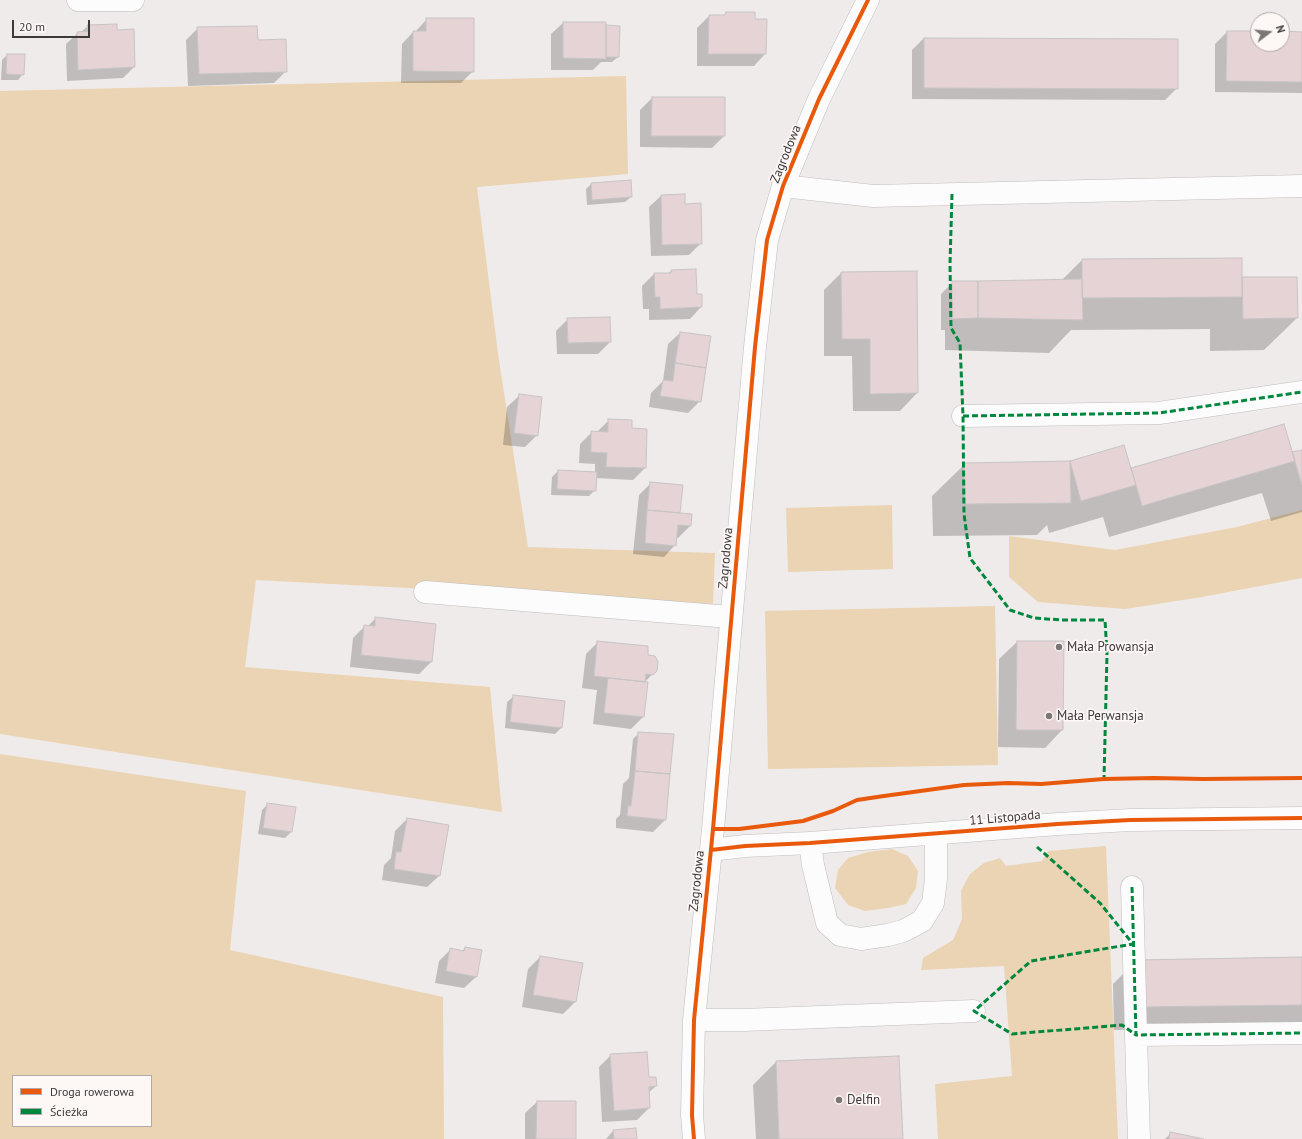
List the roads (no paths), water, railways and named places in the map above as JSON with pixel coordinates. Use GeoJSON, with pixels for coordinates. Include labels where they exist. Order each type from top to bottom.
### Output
{"type":"FeatureCollection","features":[{"type":"Feature","properties":{"kind":"street"},"geometry":{"type":"LineString","coordinates":[[78,0],[133,0]]}},
{"type":"Feature","properties":{"kind":"street","name":"Zagrodowa"},"geometry":{"type":"LineString","coordinates":[[694,1139],[692,1115],[694,1020],[755,348],[767,240],[783,186],[820,99],[868,0]]}},
{"type":"Feature","properties":{"kind":"street"},"geometry":{"type":"LineString","coordinates":[[783,186],[873,196],[1302,186]]}},
{"type":"Feature","properties":{"kind":"street"},"geometry":{"type":"LineString","coordinates":[[963,416],[1159,413],[1302,392]]}},
{"type":"Feature","properties":{"kind":"street"},"geometry":{"type":"LineString","coordinates":[[426,592],[730,617]]}},
{"type":"Feature","properties":{"kind":"street","name":"11 Listopada"},"geometry":{"type":"LineString","coordinates":[[710,850],[745,846],[810,843],[1130,820],[1302,818]]}},
{"type":"Feature","properties":{"kind":"street"},"geometry":{"type":"LineString","coordinates":[[810,843],[813,865],[827,923],[840,936],[861,940],[903,931],[922,921],[933,903],[936,879],[936,834]]}},
{"type":"Feature","properties":{"kind":"street"},"geometry":{"type":"LineString","coordinates":[[1132,887],[1139,1139]]}},
{"type":"Feature","properties":{"kind":"street"},"geometry":{"type":"LineString","coordinates":[[694,1020],[744,1020],[974,1011]]}},
{"type":"Feature","properties":{"kind":"street"},"geometry":{"type":"LineString","coordinates":[[1136,1035],[1302,1033]]}},
{"type":"Feature","properties":{"kind":"place","name":"Mała Prowansja"},"geometry":{"type":"Point","coordinates":[1059,647]}},
{"type":"Feature","properties":{"kind":"place","name":"Mała Perwansja"},"geometry":{"type":"Point","coordinates":[1049,716]}},
{"type":"Feature","properties":{"kind":"place","name":"Delfin"},"geometry":{"type":"Point","coordinates":[839,1100]}}]}
